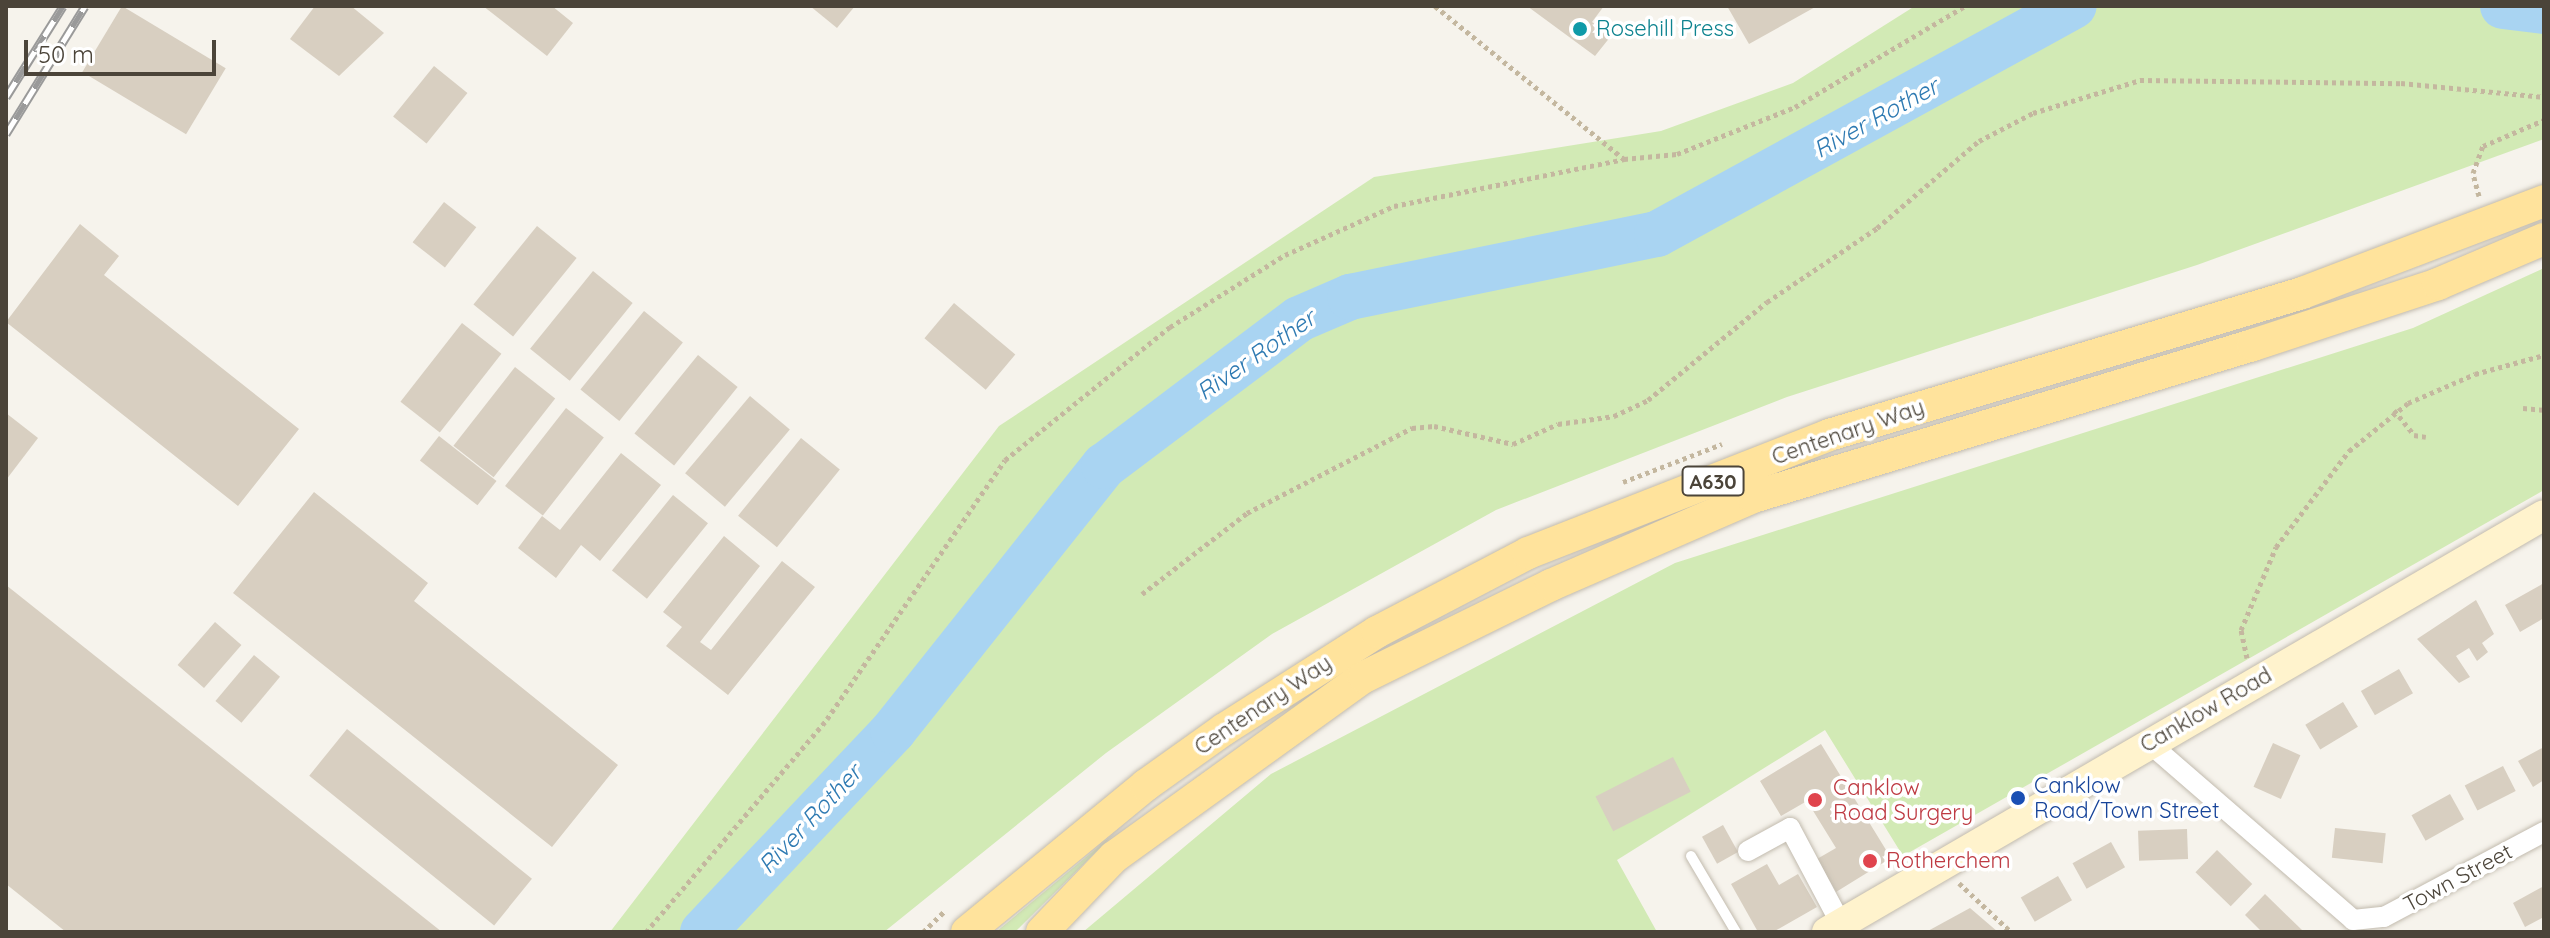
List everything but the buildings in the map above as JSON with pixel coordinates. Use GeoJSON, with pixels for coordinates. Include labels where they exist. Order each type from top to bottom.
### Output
{"type":"FeatureCollection","features":[{"type":"Feature","properties":{"kind":"main road","name":"Centenary Way"},"geometry":{"type":"LineString","coordinates":[[967,932],[1146,785],[1235,722],[1377,632],[1528,553],[1829,435],[2302,293],[2544,201]]}},
{"type":"Feature","properties":{"kind":"main road","name":"Centenary Way"},"geometry":{"type":"LineString","coordinates":[[1042,932],[1114,857],[1364,677],[1551,585],[1753,497],[2253,345],[2438,284],[2544,239]]}},
{"type":"Feature","properties":{"kind":"street","name":"Canklow Road"},"geometry":{"type":"LineString","coordinates":[[1832,930],[2544,515]]}},
{"type":"Feature","properties":{"kind":"street","name":"Town Street"},"geometry":{"type":"LineString","coordinates":[[2149,743],[2353,920],[2384,917],[2544,832]]}},
{"type":"Feature","properties":{"kind":"street"},"geometry":{"type":"LineString","coordinates":[[1748,851],[1790,828],[1832,930]]}},
{"type":"Feature","properties":{"kind":"lane"},"geometry":{"type":"LineString","coordinates":[[1691,856],[1736,932]]}},
{"type":"Feature","properties":{"kind":"path"},"geometry":{"type":"LineString","coordinates":[[1435,6],[1624,159]]}},
{"type":"Feature","properties":{"kind":"path"},"geometry":{"type":"LineString","coordinates":[[646,932],[827,719],[1005,460],[1170,327],[1285,255],[1394,206],[1624,159],[1677,154],[1795,107],[1965,6]]}},
{"type":"Feature","properties":{"kind":"path"},"geometry":{"type":"LineString","coordinates":[[1142,594],[1247,513],[1412,428],[1434,426],[1513,444],[1558,424],[1614,416],[1648,400],[1767,302],[1877,228],[1979,141],[2046,109],[2140,80],[2401,83],[2544,97]]}},
{"type":"Feature","properties":{"kind":"path"},"geometry":{"type":"LineString","coordinates":[[2480,202],[2473,173],[2483,146],[2544,120]]}},
{"type":"Feature","properties":{"kind":"path"},"geometry":{"type":"LineString","coordinates":[[2259,680],[2241,647],[2241,630],[2276,547],[2349,451],[2394,410],[2475,374],[2544,355]]}},
{"type":"Feature","properties":{"kind":"path"},"geometry":{"type":"LineString","coordinates":[[2523,408],[2544,410]]}},
{"type":"Feature","properties":{"kind":"path"},"geometry":{"type":"LineString","coordinates":[[2394,410],[2414,435],[2426,437]]}},
{"type":"Feature","properties":{"kind":"path"},"geometry":{"type":"LineString","coordinates":[[1941,865],[2011,932]]}},
{"type":"Feature","properties":{"kind":"green space"},"geometry":{"type":"Polygon","coordinates":[[[1915,6],[2544,6],[2544,139],[2197,265],[1787,397],[1496,510],[1272,634],[1106,753],[884,932],[610,932],[999,426],[1374,177],[1661,131],[1793,83],[1915,6]]]}},
{"type":"Feature","properties":{"kind":"green space"},"geometry":{"type":"Polygon","coordinates":[[[2544,268],[2544,490],[1903,856],[1825,730],[1617,860],[1657,932],[1083,932],[1271,774],[1675,563],[2413,328],[2544,268]]]}},
{"type":"Feature","properties":{"kind":"green space"},"geometry":{"type":"Polygon","coordinates":[[[1115,833],[1015,932],[996,932],[1115,833]]]}},
{"type":"Feature","properties":{"kind":"waterway","name":"River Rother"},"geometry":{"type":"LineString","coordinates":[[703,932],[893,731],[1104,466],[1299,319],[1350,297],[1657,234],[2074,6]]}},
{"type":"Feature","properties":{"kind":"waterway","name":"River Rother"},"geometry":{"type":"LineString","coordinates":[[2503,6],[2544,11]]}},
{"type":"Feature","properties":{"kind":"railway"},"geometry":{"type":"LineString","coordinates":[[6,97],[63,6]]}},
{"type":"Feature","properties":{"kind":"railway"},"geometry":{"type":"LineString","coordinates":[[6,134],[85,6]]}},
{"type":"Feature","properties":{"kind":"place","name":"Rosehill Press"},"geometry":{"type":"Point","coordinates":[1580,29]}},
{"type":"Feature","properties":{"kind":"place","name":"Canklow Road/Town Street"},"geometry":{"type":"Point","coordinates":[2018,798]}},
{"type":"Feature","properties":{"kind":"place","name":"Canklow Road Surgery"},"geometry":{"type":"Point","coordinates":[1815,800]}},
{"type":"Feature","properties":{"kind":"place","name":"Rotherchem"},"geometry":{"type":"Point","coordinates":[1870,861]}}]}
